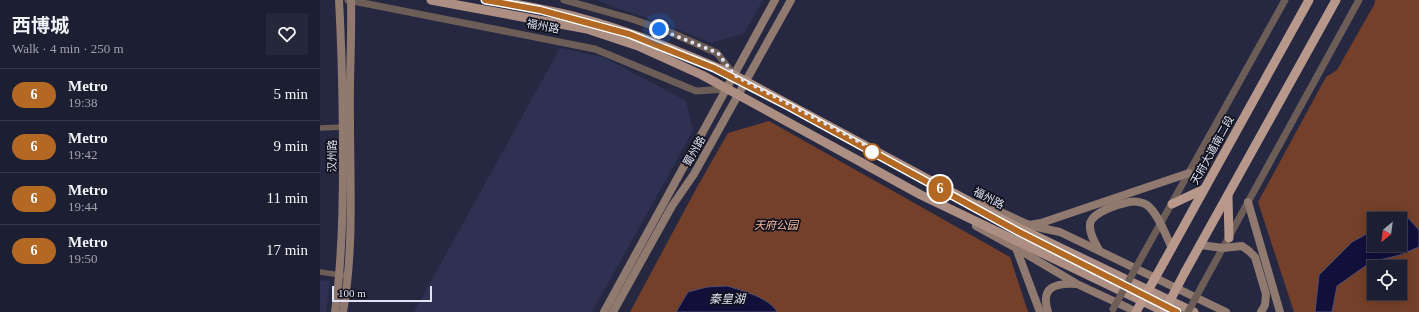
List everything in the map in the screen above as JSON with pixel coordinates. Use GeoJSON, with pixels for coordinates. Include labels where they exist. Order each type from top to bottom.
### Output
{"type":"FeatureCollection","features":[{"type":"Feature","properties":{"kind":"highway","name":"天府大道南二段"},"geometry":{"type":"LineString","coordinates":[[1136,312],[1309,0]]}},
{"type":"Feature","properties":{"kind":"highway"},"geometry":{"type":"LineString","coordinates":[[1165,312],[1200,244],[1336,0]]}},
{"type":"Feature","properties":{"kind":"highway"},"geometry":{"type":"LineString","coordinates":[[1172,204],[1204,189]]}},
{"type":"Feature","properties":{"kind":"highway"},"geometry":{"type":"LineString","coordinates":[[1228,195],[1229,238]]}},
{"type":"Feature","properties":{"kind":"main road","name":"汉州路"},"geometry":{"type":"LineString","coordinates":[[339,0],[343,127],[343,312]]}},
{"type":"Feature","properties":{"kind":"main road","name":"汉州路"},"geometry":{"type":"LineString","coordinates":[[334,312],[344,276],[350,231],[350,0]]}},
{"type":"Feature","properties":{"kind":"main road","name":"福州路"},"geometry":{"type":"LineString","coordinates":[[431,0],[572,26],[600,33],[638,46],[702,75],[921,195],[1165,312]]}},
{"type":"Feature","properties":{"kind":"main road","name":"福州路"},"geometry":{"type":"LineString","coordinates":[[493,0],[577,17],[604,25],[670,48],[734,75],[1015,226],[1194,312]]}},
{"type":"Feature","properties":{"kind":"main road","name":"蜀州路"},"geometry":{"type":"LineString","coordinates":[[604,312],[727,89],[774,0]]}},
{"type":"Feature","properties":{"kind":"main road","name":"蜀州路"},"geometry":{"type":"LineString","coordinates":[[614,312],[672,206],[694,174],[791,0]]}},
{"type":"Feature","properties":{"kind":"main road"},"geometry":{"type":"LineString","coordinates":[[1029,225],[1189,173]]}},
{"type":"Feature","properties":{"kind":"main road"},"geometry":{"type":"LineString","coordinates":[[938,184],[1029,225],[1060,232],[1226,312]]}},
{"type":"Feature","properties":{"kind":"main road"},"geometry":{"type":"LineString","coordinates":[[921,195],[1077,284],[1136,312]]}},
{"type":"Feature","properties":{"kind":"main road"},"geometry":{"type":"LineString","coordinates":[[1099,250],[1093,240],[1090,224],[1094,217],[1104,210],[1130,201],[1146,204],[1154,211],[1172,248]]}},
{"type":"Feature","properties":{"kind":"main road"},"geometry":{"type":"LineString","coordinates":[[1248,202],[1280,312]]}},
{"type":"Feature","properties":{"kind":"main road"},"geometry":{"type":"LineString","coordinates":[[1200,244],[1223,248],[1242,246],[1255,257],[1266,294],[1265,305],[1261,312]]}},
{"type":"Feature","properties":{"kind":"main road"},"geometry":{"type":"LineString","coordinates":[[1016,248],[1040,312]]}},
{"type":"Feature","properties":{"kind":"main road"},"geometry":{"type":"LineString","coordinates":[[1048,312],[1045,304],[1046,297],[1054,286],[1060,283],[1077,284]]}},
{"type":"Feature","properties":{"kind":"street","name":"福州路"},"geometry":{"type":"LineString","coordinates":[[350,0],[595,49],[696,91],[727,89]]}},
{"type":"Feature","properties":{"kind":"street","name":"福州路"},"geometry":{"type":"LineString","coordinates":[[564,0],[632,19],[718,53],[734,75]]}},
{"type":"Feature","properties":{"kind":"street"},"geometry":{"type":"LineString","coordinates":[[1112,310],[1285,0]]}},
{"type":"Feature","properties":{"kind":"street"},"geometry":{"type":"LineString","coordinates":[[1188,312],[1359,0]]}},
{"type":"Feature","properties":{"kind":"street"},"geometry":{"type":"LineString","coordinates":[[320,128],[343,127]]}},
{"type":"Feature","properties":{"kind":"street"},"geometry":{"type":"LineString","coordinates":[[320,272],[344,276]]}},
{"type":"Feature","properties":{"kind":"shaded area"},"geometry":{"type":"Polygon","coordinates":[[[597,0],[763,0],[744,33],[711,43],[662,23],[613,7],[597,0]]]}},
{"type":"Feature","properties":{"kind":"shaded area"},"geometry":{"type":"Polygon","coordinates":[[[560,48],[605,58],[686,101],[693,131],[592,312],[414,312],[560,48]]]}},
{"type":"Feature","properties":{"kind":"shaded area"},"geometry":{"type":"Polygon","coordinates":[[[320,280],[330,281],[326,312],[320,312],[320,280]]]}},
{"type":"Feature","properties":{"kind":"green space"},"geometry":{"type":"Polygon","coordinates":[[[1375,0],[1419,0],[1419,312],[1294,312],[1258,202],[1326,77],[1337,70],[1374,5],[1375,0]]]}},
{"type":"Feature","properties":{"kind":"green space","name":"天府公园"},"geometry":{"type":"Polygon","coordinates":[[[769,121],[1010,257],[1028,312],[630,312],[728,133],[769,121]]]}},
{"type":"Feature","properties":{"kind":"water"},"geometry":{"type":"Polygon","coordinates":[[[1407,218],[1419,230],[1419,247],[1400,255],[1379,260],[1367,260],[1367,265],[1337,286],[1332,312],[1315,312],[1319,275],[1352,242],[1367,234],[1367,252],[1407,252],[1407,218]]]}},
{"type":"Feature","properties":{"kind":"water","name":"秦皇湖"},"geometry":{"type":"Polygon","coordinates":[[[727,286],[747,292],[762,299],[777,312],[676,312],[688,292],[707,287],[727,286]]]}},
{"type":"Feature","properties":{"kind":"metro line","name":"6"},"geometry":{"type":"LineString","coordinates":[[485,0],[540,10],[629,34],[714,68],[790,107],[1019,232],[1177,312]]}},
{"type":"Feature","properties":{"kind":"route"},"geometry":{"type":"LineString","coordinates":[[659,29],[718,53],[734,75],[869,147],[872,152]]}}]}
